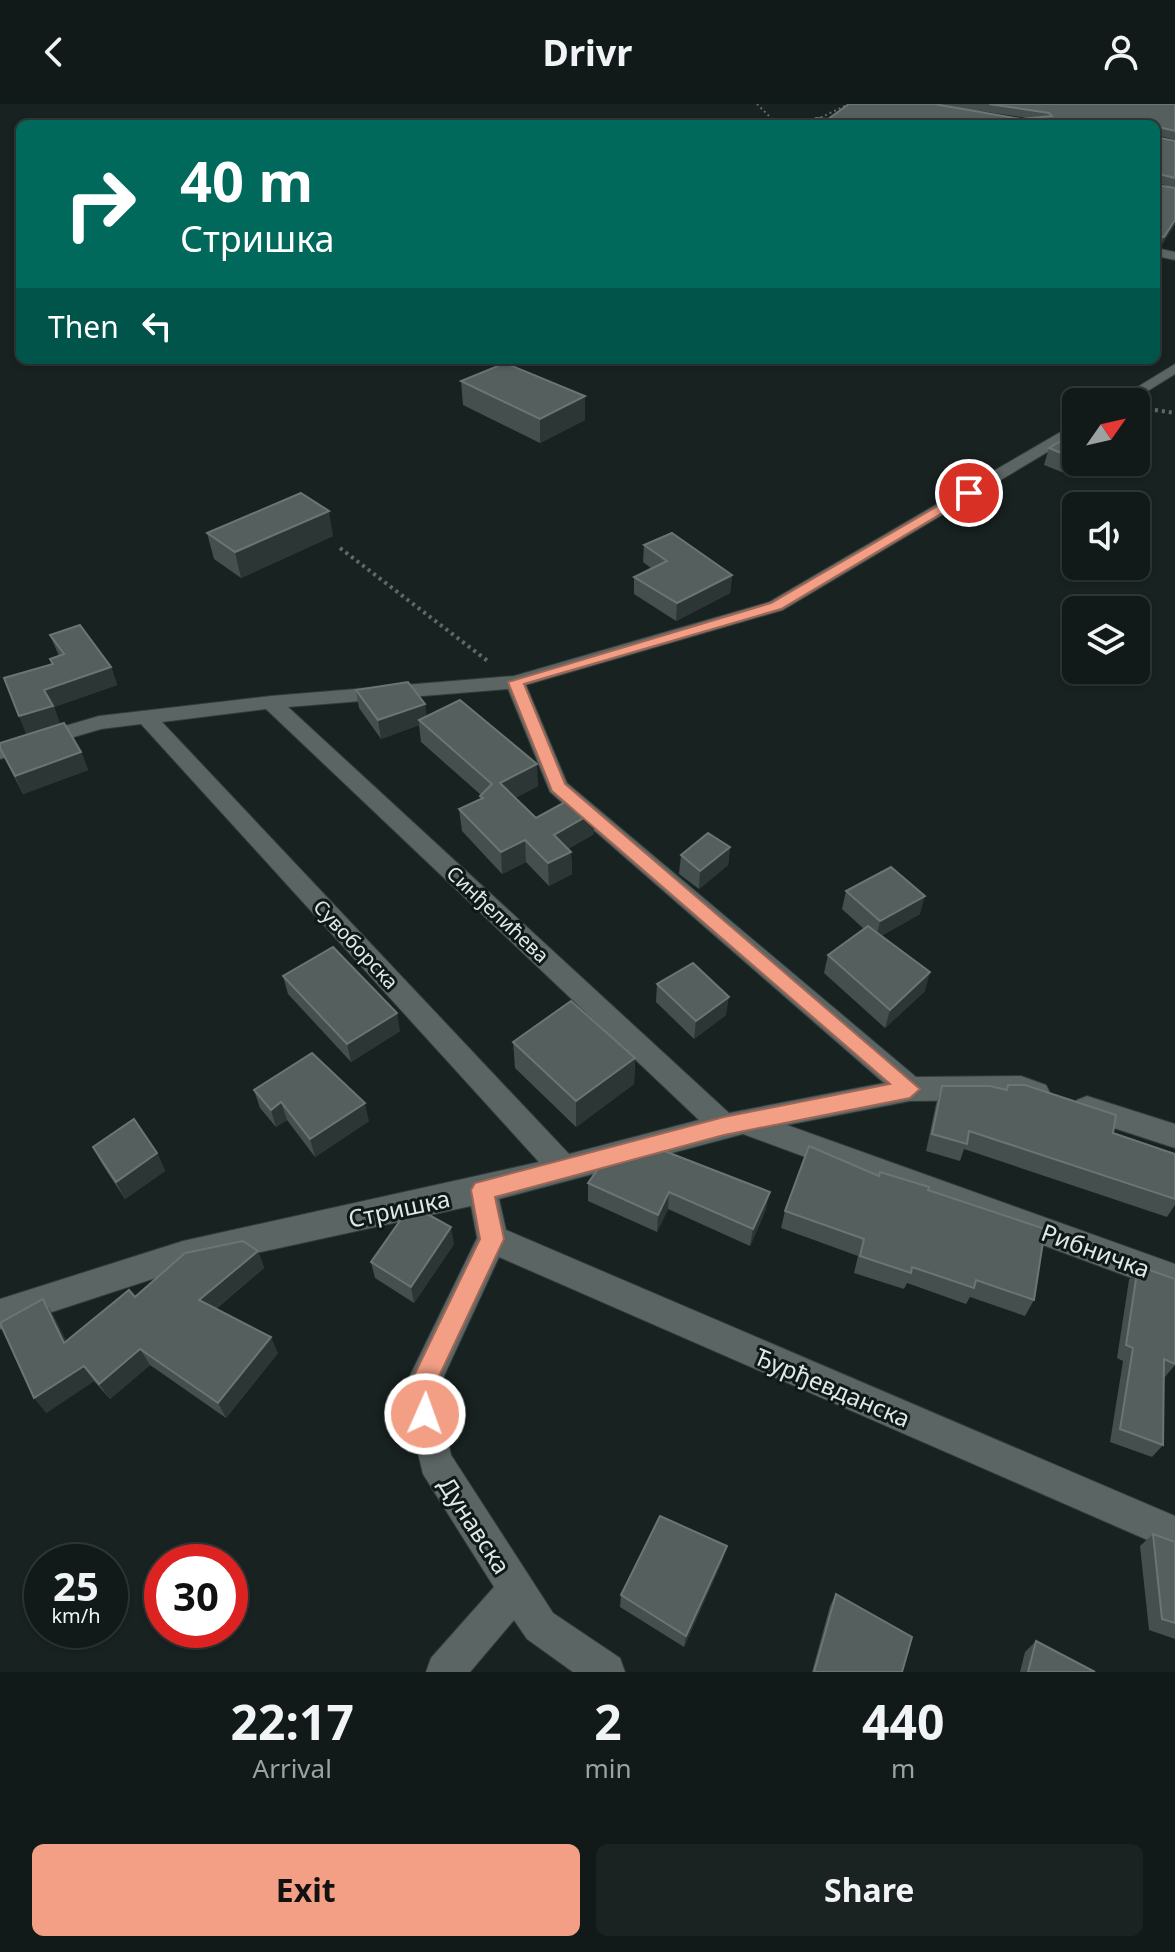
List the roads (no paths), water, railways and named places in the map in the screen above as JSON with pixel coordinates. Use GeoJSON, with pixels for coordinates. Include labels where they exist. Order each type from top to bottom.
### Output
{"type":"FeatureCollection","features":[{"type":"Feature","properties":{"kind":"street"},"geometry":{"type":"LineString","coordinates":[[1143,388],[1175,368]]}},
{"type":"Feature","properties":{"kind":"street"},"geometry":{"type":"LineString","coordinates":[[0,752],[99,723],[271,702],[515,682],[776,606],[1062,436]]}},
{"type":"Feature","properties":{"kind":"street"},"geometry":{"type":"LineString","coordinates":[[515,682],[558,787],[910,1089]]}},
{"type":"Feature","properties":{"kind":"street","name":"Синђелићева"},"geometry":{"type":"LineString","coordinates":[[271,702],[735,1125]]}},
{"type":"Feature","properties":{"kind":"street","name":"Сувоборска"},"geometry":{"type":"LineString","coordinates":[[147,718],[564,1169]]}},
{"type":"Feature","properties":{"kind":"street","name":"Стришка"},"geometry":{"type":"LineString","coordinates":[[0,1314],[183,1255],[483,1190],[735,1125],[910,1089],[1021,1088],[1175,1136]]}},
{"type":"Feature","properties":{"kind":"street","name":"Рибничка"},"geometry":{"type":"LineString","coordinates":[[735,1125],[1175,1279]]}},
{"type":"Feature","properties":{"kind":"street"},"geometry":{"type":"LineString","coordinates":[[483,1190],[492,1239]]}},
{"type":"Feature","properties":{"kind":"street","name":"Ђурђевданска"},"geometry":{"type":"LineString","coordinates":[[492,1239],[1175,1534]]}},
{"type":"Feature","properties":{"kind":"street","name":"Дунавска"},"geometry":{"type":"LineString","coordinates":[[492,1239],[420,1390],[435,1462],[540,1626],[606,1672]]}},
{"type":"Feature","properties":{"kind":"street","name":"Дунавска"},"geometry":{"type":"LineString","coordinates":[[445,1672],[516,1589]]}}]}
